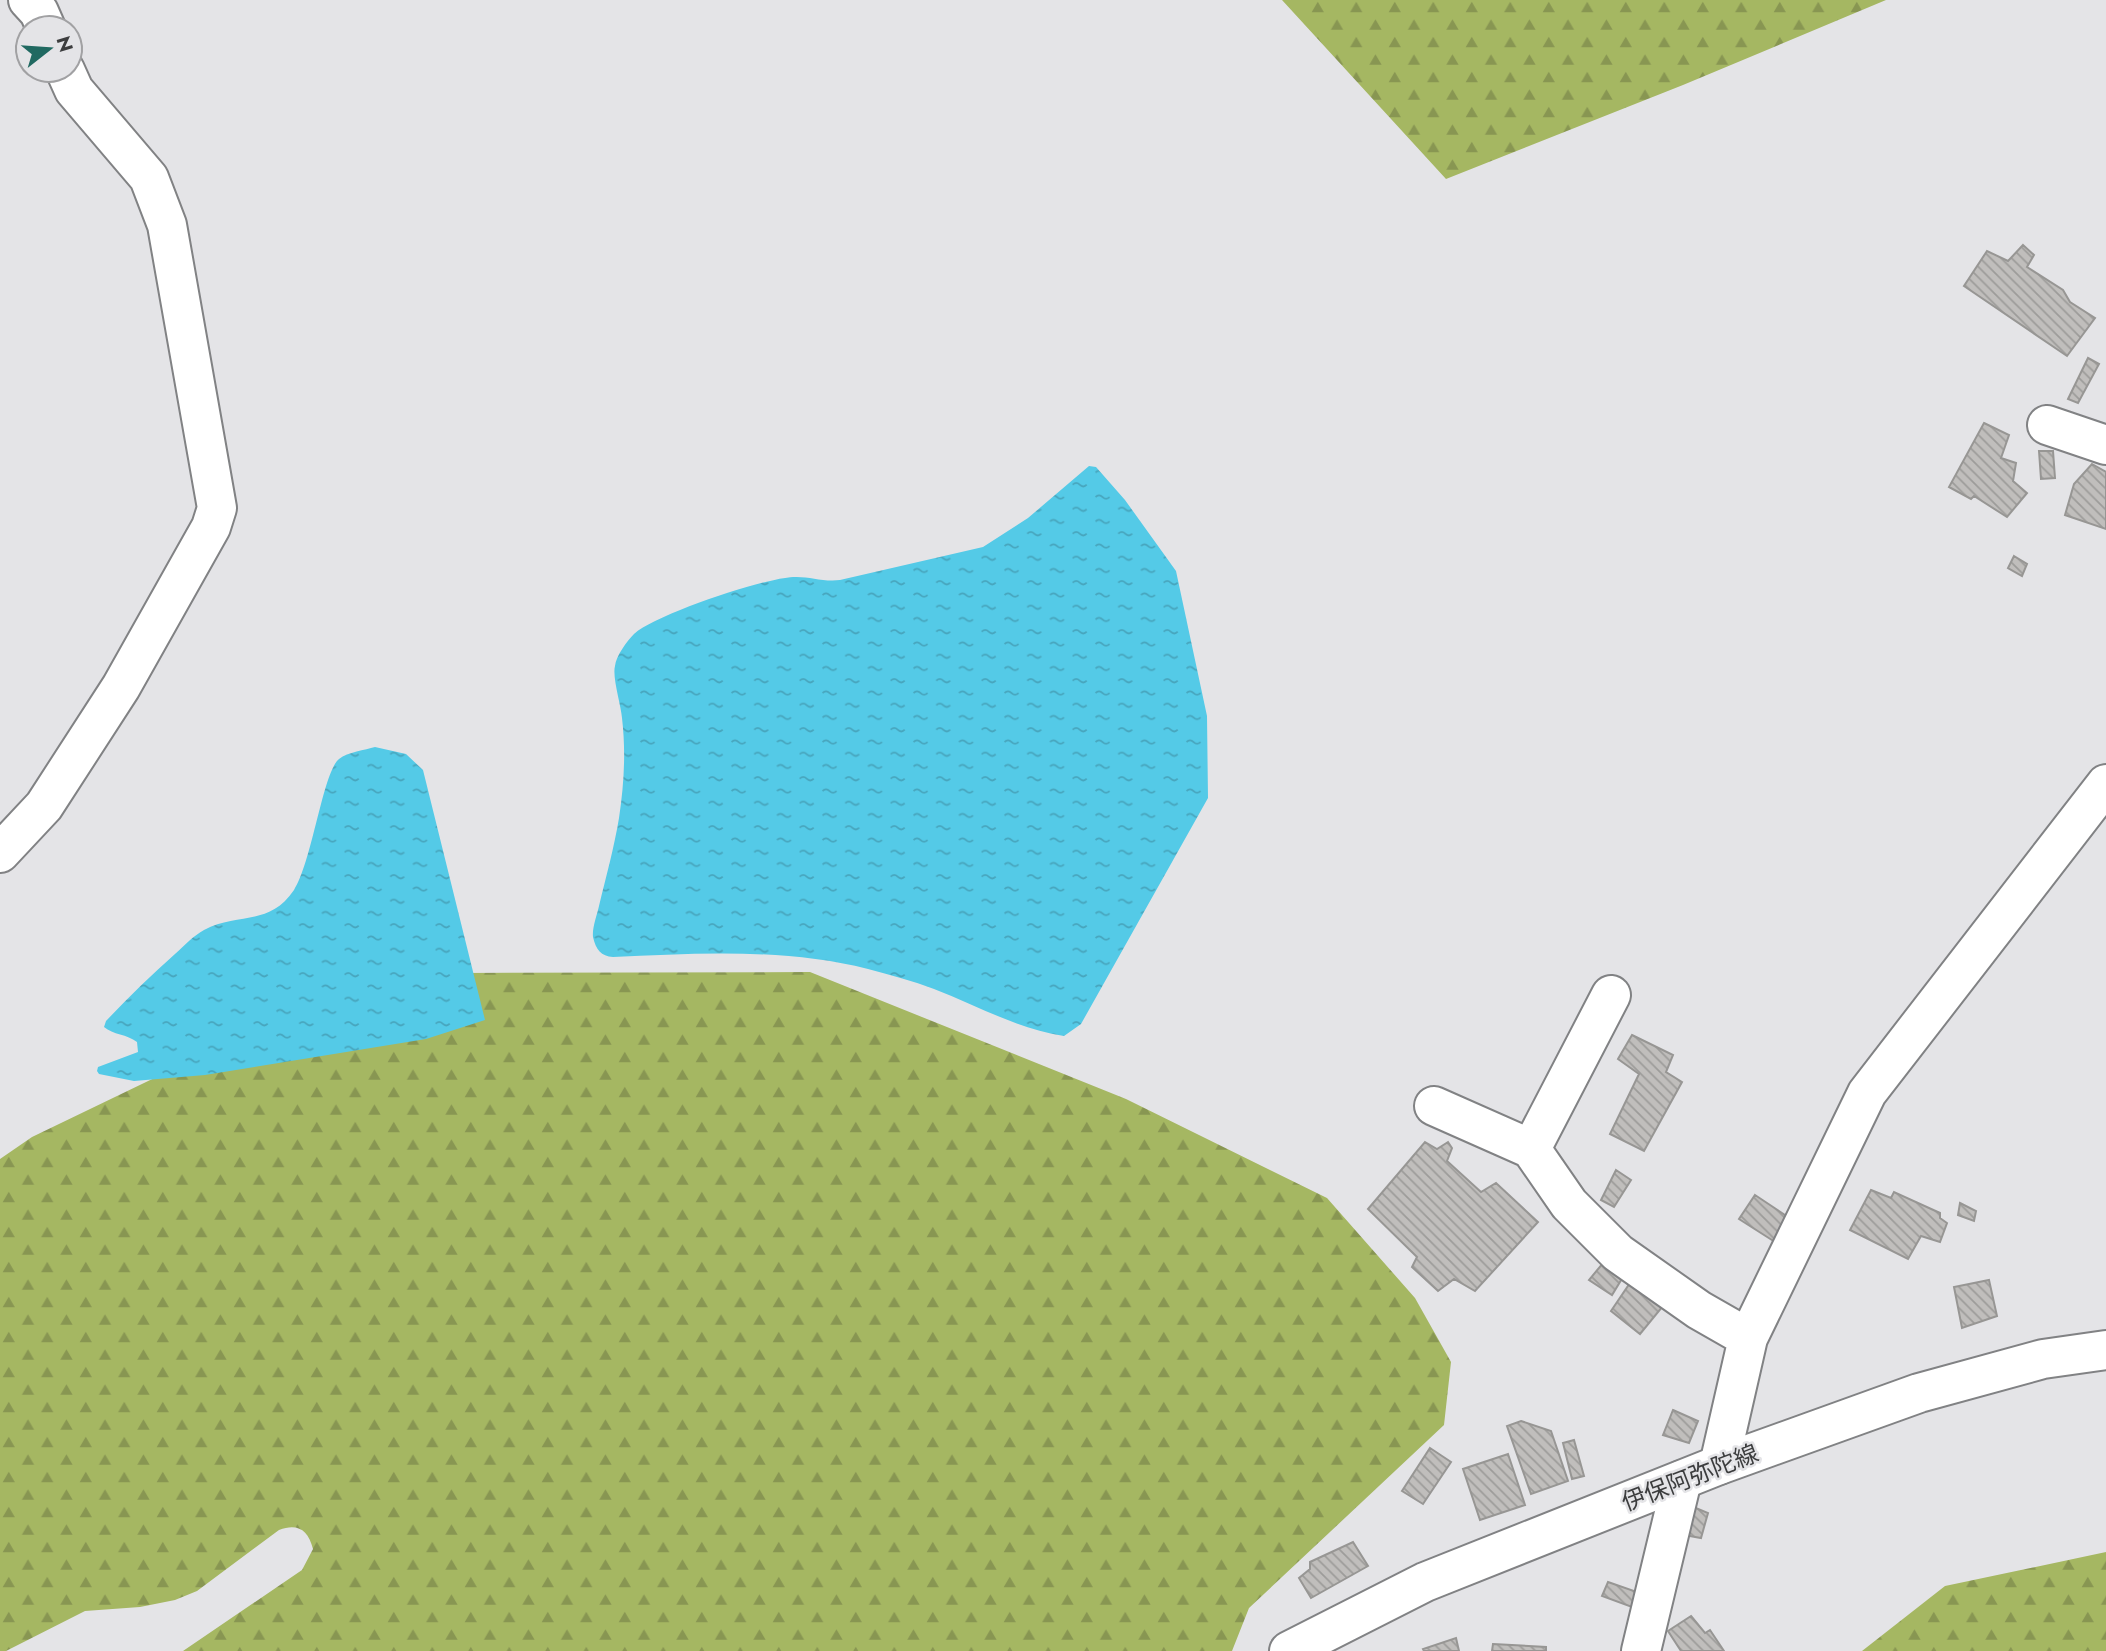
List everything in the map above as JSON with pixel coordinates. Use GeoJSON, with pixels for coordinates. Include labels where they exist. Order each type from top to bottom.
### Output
{"type":"FeatureCollection","features":[{"type":"Feature","properties":{"kind":"street"},"geometry":{"type":"LineString","coordinates":[[28,0],[40,14]]}},
{"type":"Feature","properties":{"kind":"street"},"geometry":{"type":"LineString","coordinates":[[0,853],[44,806],[121,687],[211,527],[217,508],[167,225],[149,178],[71,84]]}},
{"type":"Feature","properties":{"kind":"street"},"geometry":{"type":"LineString","coordinates":[[2047,425],[2106,445]]}},
{"type":"Feature","properties":{"kind":"street"},"geometry":{"type":"LineString","coordinates":[[1719,1465],[1748,1338],[1867,1093],[2106,784]]}},
{"type":"Feature","properties":{"kind":"street"},"geometry":{"type":"LineString","coordinates":[[1531,1149],[1612,995]]}},
{"type":"Feature","properties":{"kind":"street"},"geometry":{"type":"LineString","coordinates":[[1434,1106],[1531,1149],[1569,1203],[1618,1253],[1699,1310],[1748,1338]]}},
{"type":"Feature","properties":{"kind":"street","name":"伊保阿弥陀線"},"geometry":{"type":"LineString","coordinates":[[1289,1651],[1425,1582],[1719,1465],[1919,1393],[2043,1359],[2106,1350]]}},
{"type":"Feature","properties":{"kind":"street"},"geometry":{"type":"LineString","coordinates":[[1641,1651],[1682,1480]]}},
{"type":"Feature","properties":{"kind":"green space"},"geometry":{"type":"Polygon","coordinates":[[[1282,0],[1886,0],[1683,85],[1446,179],[1282,0]]]}},
{"type":"Feature","properties":{"kind":"green space"},"geometry":{"type":"Polygon","coordinates":[[[810,972],[1126,1099],[1327,1198],[1415,1298],[1451,1362],[1444,1425],[1249,1608],[1232,1651],[183,1651],[302,1570],[313,1549],[305,1533],[292,1527],[279,1530],[197,1591],[175,1600],[140,1607],[85,1611],[6,1651],[0,1651],[0,1159],[32,1137],[339,989],[462,973],[810,972]]]}},
{"type":"Feature","properties":{"kind":"green space"},"geometry":{"type":"Polygon","coordinates":[[[2106,1552],[2106,1651],[1862,1651],[1945,1586],[2106,1552]]]}},
{"type":"Feature","properties":{"kind":"water"},"geometry":{"type":"Polygon","coordinates":[[[1089,466],[1096,467],[1125,500],[1176,571],[1207,716],[1208,798],[1081,1024],[1064,1036],[1047,1033],[1014,1023],[918,983],[837,962],[741,954],[613,957],[597,949],[593,930],[617,829],[624,768],[622,718],[614,671],[620,653],[634,634],[686,608],[778,579],[805,577],[840,580],[983,547],[1028,518],[1089,466]]]}},
{"type":"Feature","properties":{"kind":"water"},"geometry":{"type":"Polygon","coordinates":[[[375,747],[406,754],[423,770],[485,1020],[426,1039],[205,1075],[134,1081],[99,1074],[98,1067],[138,1052],[137,1042],[104,1027],[106,1021],[157,970],[204,930],[228,921],[263,914],[284,902],[300,877],[333,767],[343,757],[375,747]]]}},
{"type":"Feature","properties":{"kind":"building"},"geometry":{"type":"Polygon","coordinates":[[[2023,245],[2034,255],[2027,267],[2063,290],[2070,302],[2095,318],[2067,356],[1964,286],[1987,251],[2008,261],[2023,245]]]}},
{"type":"Feature","properties":{"kind":"building"},"geometry":{"type":"Polygon","coordinates":[[[2088,358],[2099,364],[2078,403],[2068,399],[2088,358]]]}},
{"type":"Feature","properties":{"kind":"building"},"geometry":{"type":"Polygon","coordinates":[[[1984,423],[2009,435],[2001,458],[2016,463],[2013,481],[2027,493],[2007,517],[1974,496],[1971,499],[1949,487],[1984,423]]]}},
{"type":"Feature","properties":{"kind":"building"},"geometry":{"type":"Polygon","coordinates":[[[2039,451],[2053,451],[2055,478],[2041,479],[2039,451]]]}},
{"type":"Feature","properties":{"kind":"building"},"geometry":{"type":"Polygon","coordinates":[[[2092,464],[2106,472],[2106,529],[2065,515],[2074,484],[2092,464]]]}},
{"type":"Feature","properties":{"kind":"building"},"geometry":{"type":"Polygon","coordinates":[[[2014,556],[2027,564],[2022,576],[2008,568],[2014,556]]]}},
{"type":"Feature","properties":{"kind":"building"},"geometry":{"type":"Polygon","coordinates":[[[1632,1035],[1673,1055],[1666,1072],[1682,1082],[1644,1151],[1610,1134],[1639,1074],[1618,1059],[1632,1035]]]}},
{"type":"Feature","properties":{"kind":"building"},"geometry":{"type":"Polygon","coordinates":[[[1425,1142],[1437,1149],[1448,1142],[1452,1148],[1447,1161],[1481,1192],[1496,1183],[1538,1222],[1475,1291],[1454,1279],[1438,1291],[1412,1267],[1417,1257],[1368,1209],[1425,1142]]]}},
{"type":"Feature","properties":{"kind":"building"},"geometry":{"type":"Polygon","coordinates":[[[1616,1170],[1631,1180],[1614,1207],[1601,1200],[1616,1170]]]}},
{"type":"Feature","properties":{"kind":"building"},"geometry":{"type":"Polygon","coordinates":[[[1871,1190],[1891,1198],[1894,1192],[1940,1213],[1940,1218],[1947,1223],[1940,1242],[1921,1236],[1908,1259],[1850,1230],[1871,1190]]]}},
{"type":"Feature","properties":{"kind":"building"},"geometry":{"type":"Polygon","coordinates":[[[1755,1195],[1791,1219],[1775,1242],[1739,1219],[1755,1195]]]}},
{"type":"Feature","properties":{"kind":"building"},"geometry":{"type":"Polygon","coordinates":[[[1960,1203],[1976,1211],[1974,1221],[1958,1215],[1960,1203]]]}},
{"type":"Feature","properties":{"kind":"building"},"geometry":{"type":"Polygon","coordinates":[[[1603,1263],[1623,1277],[1612,1295],[1589,1280],[1603,1263]]]}},
{"type":"Feature","properties":{"kind":"building"},"geometry":{"type":"Polygon","coordinates":[[[1989,1280],[1997,1316],[1962,1328],[1954,1287],[1989,1280]]]}},
{"type":"Feature","properties":{"kind":"building"},"geometry":{"type":"Polygon","coordinates":[[[1630,1283],[1663,1306],[1640,1334],[1611,1311],[1630,1283]]]}},
{"type":"Feature","properties":{"kind":"building"},"geometry":{"type":"Polygon","coordinates":[[[1673,1410],[1698,1421],[1689,1443],[1663,1435],[1673,1410]]]}},
{"type":"Feature","properties":{"kind":"building"},"geometry":{"type":"Polygon","coordinates":[[[1521,1421],[1551,1431],[1568,1481],[1531,1494],[1507,1426],[1521,1421]]]}},
{"type":"Feature","properties":{"kind":"building"},"geometry":{"type":"Polygon","coordinates":[[[1574,1440],[1584,1476],[1572,1479],[1563,1443],[1574,1440]]]}},
{"type":"Feature","properties":{"kind":"building"},"geometry":{"type":"Polygon","coordinates":[[[1430,1448],[1451,1462],[1423,1504],[1402,1491],[1430,1448]]]}},
{"type":"Feature","properties":{"kind":"building"},"geometry":{"type":"Polygon","coordinates":[[[1508,1454],[1525,1505],[1480,1520],[1463,1469],[1508,1454]]]}},
{"type":"Feature","properties":{"kind":"building"},"geometry":{"type":"Polygon","coordinates":[[[1691,1506],[1708,1513],[1701,1538],[1684,1535],[1691,1506]]]}},
{"type":"Feature","properties":{"kind":"building"},"geometry":{"type":"Polygon","coordinates":[[[1353,1542],[1368,1566],[1311,1598],[1299,1578],[1310,1569],[1310,1562],[1353,1542]]]}},
{"type":"Feature","properties":{"kind":"building"},"geometry":{"type":"Polygon","coordinates":[[[1608,1582],[1637,1592],[1632,1607],[1602,1596],[1608,1582]]]}},
{"type":"Feature","properties":{"kind":"building"},"geometry":{"type":"Polygon","coordinates":[[[1691,1616],[1705,1633],[1710,1630],[1724,1651],[1681,1651],[1668,1631],[1691,1616]]]}},
{"type":"Feature","properties":{"kind":"building"},"geometry":{"type":"Polygon","coordinates":[[[1456,1638],[1459,1651],[1423,1649],[1456,1638]]]}},
{"type":"Feature","properties":{"kind":"building"},"geometry":{"type":"Polygon","coordinates":[[[1493,1644],[1546,1647],[1546,1651],[1492,1651],[1493,1644]]]}}]}
